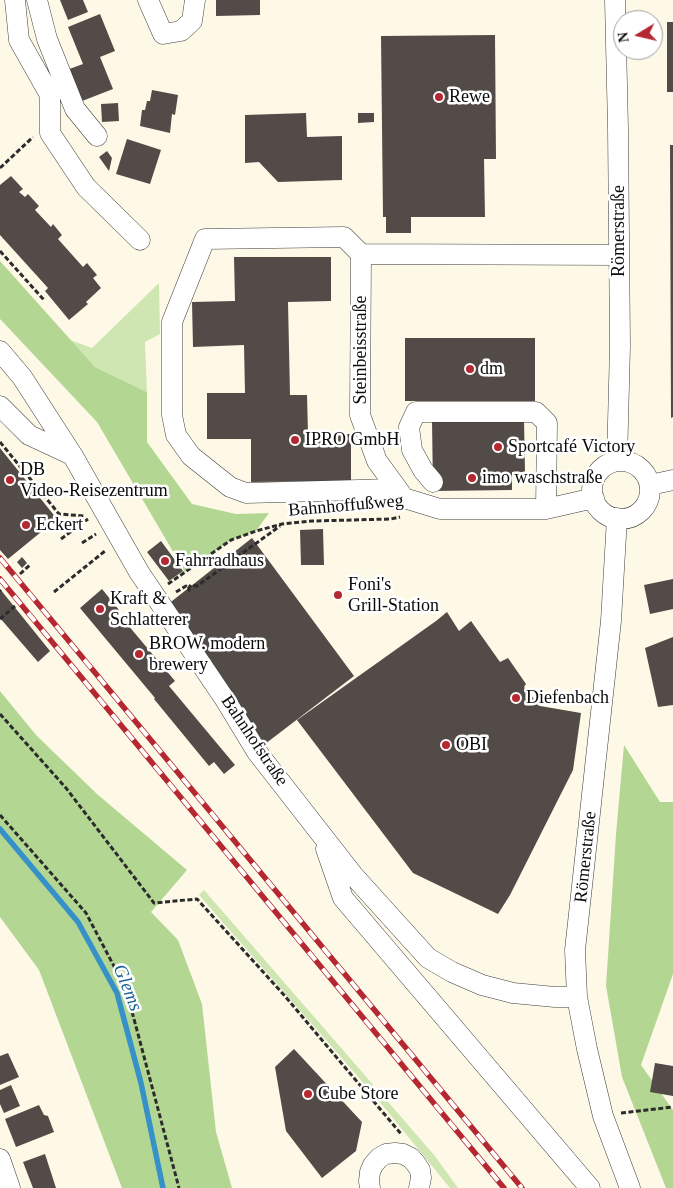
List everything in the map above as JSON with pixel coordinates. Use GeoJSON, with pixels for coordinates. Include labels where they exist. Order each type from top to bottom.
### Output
{"type":"FeatureCollection","features":[{"type":"Feature","properties":{"kind":"street"},"geometry":{"type":"LineString","coordinates":[[15,0],[19,40],[50,95],[50,133],[86,187],[140,240]]}},
{"type":"Feature","properties":{"kind":"street"},"geometry":{"type":"LineString","coordinates":[[37,0],[47,39],[75,109],[97,136]]}},
{"type":"Feature","properties":{"kind":"street"},"geometry":{"type":"LineString","coordinates":[[148,0],[163,34],[181,31],[192,21],[195,0]]}},
{"type":"Feature","properties":{"kind":"street","name":"Römerstraße"},"geometry":{"type":"LineString","coordinates":[[615,0],[620,346],[618,461]]}},
{"type":"Feature","properties":{"kind":"street"},"geometry":{"type":"LineString","coordinates":[[397,488],[246,493],[230,488],[191,456],[176,436],[172,415],[172,322],[205,239],[344,237],[361,254],[512,249],[618,255]]}},
{"type":"Feature","properties":{"kind":"street","name":"Steinbeisstraße"},"geometry":{"type":"LineString","coordinates":[[361,254],[360,415],[377,461],[404,498],[440,509],[546,509],[594,498]]}},
{"type":"Feature","properties":{"kind":"street","name":"Bahnhofstraße"},"geometry":{"type":"LineString","coordinates":[[0,351],[22,377],[74,456],[139,572],[229,700],[258,752],[353,874],[428,958],[452,972],[482,985],[534,996],[576,997]]}},
{"type":"Feature","properties":{"kind":"street"},"geometry":{"type":"LineString","coordinates":[[0,406],[29,435],[74,456]]}},
{"type":"Feature","properties":{"kind":"street"},"geometry":{"type":"LineString","coordinates":[[433,482],[423,470],[412,450],[409,427],[416,412],[536,412],[547,423],[546,509]]}},
{"type":"Feature","properties":{"kind":"street"},"geometry":{"type":"LineString","coordinates":[[618,461],[635,464],[642,469],[650,485],[650,494],[642,510],[626,518],[617,518],[602,512],[594,498],[593,488],[600,470],[608,464],[618,461]]}},
{"type":"Feature","properties":{"kind":"street"},"geometry":{"type":"LineString","coordinates":[[650,485],[673,480]]}},
{"type":"Feature","properties":{"kind":"street","name":"Römerstraße"},"geometry":{"type":"LineString","coordinates":[[617,518],[611,621],[575,950],[576,997],[603,1116],[630,1188]]}},
{"type":"Feature","properties":{"kind":"street"},"geometry":{"type":"LineString","coordinates":[[320,832],[344,898],[590,1188]]}},
{"type":"Feature","properties":{"kind":"street"},"geometry":{"type":"LineString","coordinates":[[370,1188],[370,1172],[373,1165],[386,1154],[395,1153],[403,1154],[410,1158],[420,1170],[419,1188]]}},
{"type":"Feature","properties":{"kind":"street"},"geometry":{"type":"LineString","coordinates":[[0,1159],[10,1188]]}},
{"type":"Feature","properties":{"kind":"path"},"geometry":{"type":"LineString","coordinates":[[0,168],[35,135],[50,133]]}},
{"type":"Feature","properties":{"kind":"path"},"geometry":{"type":"LineString","coordinates":[[0,251],[44,300]]}},
{"type":"Feature","properties":{"kind":"path"},"geometry":{"type":"LineString","coordinates":[[0,442],[59,514],[91,517],[61,539]]}},
{"type":"Feature","properties":{"kind":"path"},"geometry":{"type":"LineString","coordinates":[[24,478],[28,475]]}},
{"type":"Feature","properties":{"kind":"path","name":"Bahnhoffußweg"},"geometry":{"type":"LineString","coordinates":[[163,587],[231,540],[256,531],[282,524],[312,521],[391,519],[401,517]]}},
{"type":"Feature","properties":{"kind":"path"},"geometry":{"type":"LineString","coordinates":[[190,591],[187,588],[191,585],[196,586],[282,524]]}},
{"type":"Feature","properties":{"kind":"path"},"geometry":{"type":"LineString","coordinates":[[54,592],[109,548]]}},
{"type":"Feature","properties":{"kind":"path"},"geometry":{"type":"LineString","coordinates":[[20,574],[25,567],[31,564]]}},
{"type":"Feature","properties":{"kind":"path"},"geometry":{"type":"LineString","coordinates":[[0,619],[6,611],[15,606]]}},
{"type":"Feature","properties":{"kind":"path"},"geometry":{"type":"LineString","coordinates":[[0,714],[66,788],[154,903],[197,899],[284,995],[415,1150],[410,1158]]}},
{"type":"Feature","properties":{"kind":"path"},"geometry":{"type":"LineString","coordinates":[[0,815],[86,913],[126,988],[179,1188]]}},
{"type":"Feature","properties":{"kind":"path"},"geometry":{"type":"LineString","coordinates":[[603,1116],[673,1107]]}},
{"type":"Feature","properties":{"kind":"green space"},"geometry":{"type":"Polygon","coordinates":[[[0,261],[95,367],[147,392],[147,442],[192,504],[236,514],[269,513],[256,531],[231,540],[185,572],[97,422],[0,319],[0,261]]]}},
{"type":"Feature","properties":{"kind":"green space"},"geometry":{"type":"Polygon","coordinates":[[[159,283],[160,334],[145,342],[147,392],[95,367],[70,340],[92,348],[159,283]]]}},
{"type":"Feature","properties":{"kind":"green space"},"geometry":{"type":"Polygon","coordinates":[[[0,691],[36,735],[97,794],[187,870],[151,912],[178,940],[202,1004],[216,1132],[232,1188],[122,1188],[39,970],[0,917],[0,691]]]}},
{"type":"Feature","properties":{"kind":"green space"},"geometry":{"type":"Polygon","coordinates":[[[624,745],[660,802],[673,802],[673,974],[641,1065],[673,1110],[673,1188],[666,1188],[622,1077],[606,986],[624,745]]]}},
{"type":"Feature","properties":{"kind":"green space"},"geometry":{"type":"Polygon","coordinates":[[[204,890],[435,1156],[458,1188],[450,1188],[374,1095],[199,895],[204,890]]]}},
{"type":"Feature","properties":{"kind":"building"},"geometry":{"type":"Polygon","coordinates":[[[60,0],[83,0],[88,12],[68,20],[60,0]]]}},
{"type":"Feature","properties":{"kind":"building"},"geometry":{"type":"Polygon","coordinates":[[[216,0],[260,0],[260,15],[216,16],[216,0]]]}},
{"type":"Feature","properties":{"kind":"building"},"geometry":{"type":"Polygon","coordinates":[[[100,14],[115,51],[100,57],[113,89],[77,103],[64,71],[83,64],[68,27],[100,14]]]}},
{"type":"Feature","properties":{"kind":"building"},"geometry":{"type":"Polygon","coordinates":[[[667,22],[673,22],[673,92],[667,92],[667,22]]]}},
{"type":"Feature","properties":{"kind":"building","name":"Rewe"},"geometry":{"type":"Polygon","coordinates":[[[495,35],[496,159],[484,159],[485,217],[411,217],[411,233],[386,233],[386,217],[383,217],[381,36],[495,35]]]}},
{"type":"Feature","properties":{"kind":"building"},"geometry":{"type":"Polygon","coordinates":[[[152,90],[178,95],[175,115],[172,114],[170,133],[140,126],[142,110],[145,110],[147,101],[150,101],[152,90]]]}},
{"type":"Feature","properties":{"kind":"building"},"geometry":{"type":"Polygon","coordinates":[[[118,103],[119,121],[102,122],[101,104],[118,103]]]}},
{"type":"Feature","properties":{"kind":"building"},"geometry":{"type":"Polygon","coordinates":[[[306,113],[307,137],[342,136],[342,180],[278,182],[259,162],[245,163],[245,115],[306,113]]]}},
{"type":"Feature","properties":{"kind":"building"},"geometry":{"type":"Polygon","coordinates":[[[358,113],[374,113],[374,122],[358,123],[358,113]]]}},
{"type":"Feature","properties":{"kind":"building"},"geometry":{"type":"Polygon","coordinates":[[[127,139],[161,150],[150,184],[116,174],[127,139]]]}},
{"type":"Feature","properties":{"kind":"building"},"geometry":{"type":"Polygon","coordinates":[[[670,145],[673,145],[673,417],[671,418],[670,145]]]}},
{"type":"Feature","properties":{"kind":"building"},"geometry":{"type":"Polygon","coordinates":[[[107,151],[112,158],[109,171],[99,157],[107,151]]]}},
{"type":"Feature","properties":{"kind":"building"},"geometry":{"type":"Polygon","coordinates":[[[11,176],[23,189],[19,192],[25,197],[28,194],[39,206],[35,210],[51,227],[53,224],[62,235],[58,239],[83,267],[87,263],[97,275],[93,278],[101,288],[86,302],[88,304],[69,320],[45,291],[48,288],[0,235],[0,185],[11,176]]]}},
{"type":"Feature","properties":{"kind":"building"},"geometry":{"type":"Polygon","coordinates":[[[234,257],[331,257],[331,301],[288,302],[290,395],[307,395],[308,434],[351,434],[351,481],[251,482],[251,439],[207,439],[207,393],[245,393],[244,345],[193,347],[192,302],[235,301],[234,257]]]}},
{"type":"Feature","properties":{"kind":"building","name":"dm"},"geometry":{"type":"Polygon","coordinates":[[[405,338],[535,338],[535,401],[405,401],[405,338]]]}},
{"type":"Feature","properties":{"kind":"building"},"geometry":{"type":"Polygon","coordinates":[[[524,419],[525,472],[512,472],[512,490],[433,491],[432,420],[524,419]]]}},
{"type":"Feature","properties":{"kind":"building"},"geometry":{"type":"Polygon","coordinates":[[[0,448],[57,519],[8,559],[0,550],[0,448]]]}},
{"type":"Feature","properties":{"kind":"building"},"geometry":{"type":"Polygon","coordinates":[[[323,529],[324,565],[301,565],[300,530],[323,529]]]}},
{"type":"Feature","properties":{"kind":"building"},"geometry":{"type":"Polygon","coordinates":[[[252,538],[354,676],[265,744],[231,699],[167,605],[252,538]]]}},
{"type":"Feature","properties":{"kind":"building","name":"Fahrradhaus"},"geometry":{"type":"Polygon","coordinates":[[[161,541],[183,571],[169,581],[147,552],[161,541]]]}},
{"type":"Feature","properties":{"kind":"building"},"geometry":{"type":"Polygon","coordinates":[[[22,557],[27,563],[22,568],[17,562],[22,557]]]}},
{"type":"Feature","properties":{"kind":"building"},"geometry":{"type":"Polygon","coordinates":[[[673,579],[673,609],[650,614],[644,585],[673,579]]]}},
{"type":"Feature","properties":{"kind":"building"},"geometry":{"type":"Polygon","coordinates":[[[0,589],[50,651],[38,662],[0,618],[0,589]]]}},
{"type":"Feature","properties":{"kind":"building"},"geometry":{"type":"Polygon","coordinates":[[[102,589],[119,610],[117,612],[175,681],[169,686],[235,765],[224,774],[214,762],[209,766],[80,608],[102,589]]]}},
{"type":"Feature","properties":{"kind":"building","name":"OBI"},"geometry":{"type":"Polygon","coordinates":[[[447,612],[459,631],[471,621],[500,662],[508,658],[526,684],[524,687],[540,706],[581,713],[573,770],[510,895],[498,914],[413,873],[297,720],[447,612]]]}},
{"type":"Feature","properties":{"kind":"building"},"geometry":{"type":"Polygon","coordinates":[[[673,637],[673,705],[658,707],[645,648],[673,637]]]}},
{"type":"Feature","properties":{"kind":"building","name":"Cube Store"},"geometry":{"type":"Polygon","coordinates":[[[294,1049],[362,1122],[356,1151],[322,1178],[286,1131],[275,1067],[294,1049]]]}},
{"type":"Feature","properties":{"kind":"building"},"geometry":{"type":"Polygon","coordinates":[[[8,1053],[19,1077],[0,1085],[0,1056],[8,1053]]]}},
{"type":"Feature","properties":{"kind":"building"},"geometry":{"type":"Polygon","coordinates":[[[655,1063],[673,1066],[673,1096],[650,1092],[655,1063]]]}},
{"type":"Feature","properties":{"kind":"building"},"geometry":{"type":"Polygon","coordinates":[[[11,1085],[20,1106],[4,1113],[0,1104],[0,1090],[11,1085]]]}},
{"type":"Feature","properties":{"kind":"building"},"geometry":{"type":"Polygon","coordinates":[[[39,1105],[44,1115],[48,1116],[54,1132],[16,1147],[5,1119],[39,1105]]]}},
{"type":"Feature","properties":{"kind":"building"},"geometry":{"type":"Polygon","coordinates":[[[45,1154],[56,1188],[33,1188],[23,1162],[45,1154]]]}},
{"type":"Feature","properties":{"kind":"waterway","name":"Glems"},"geometry":{"type":"LineString","coordinates":[[0,829],[78,922],[117,993],[141,1083],[163,1188]]}},
{"type":"Feature","properties":{"kind":"railway"},"geometry":{"type":"LineString","coordinates":[[0,558],[522,1188]]}},
{"type":"Feature","properties":{"kind":"railway"},"geometry":{"type":"LineString","coordinates":[[0,579],[504,1188]]}},
{"type":"Feature","properties":{"kind":"place","name":"Rewe"},"geometry":{"type":"Point","coordinates":[439,97]}},
{"type":"Feature","properties":{"kind":"place","name":"dm"},"geometry":{"type":"Point","coordinates":[470,369]}},
{"type":"Feature","properties":{"kind":"place","name":"IPRO GmbH"},"geometry":{"type":"Point","coordinates":[295,440]}},
{"type":"Feature","properties":{"kind":"place","name":"Sportcafé Victory"},"geometry":{"type":"Point","coordinates":[498,447]}},
{"type":"Feature","properties":{"kind":"place","name":"imo waschstraße"},"geometry":{"type":"Point","coordinates":[472,478]}},
{"type":"Feature","properties":{"kind":"place","name":"DB Video-Reisezentrum"},"geometry":{"type":"Point","coordinates":[10,480]}},
{"type":"Feature","properties":{"kind":"place","name":"Eckert"},"geometry":{"type":"Point","coordinates":[26,525]}},
{"type":"Feature","properties":{"kind":"place","name":"Fahrradhaus"},"geometry":{"type":"Point","coordinates":[165,561]}},
{"type":"Feature","properties":{"kind":"place","name":"Foni's Grill-Station"},"geometry":{"type":"Point","coordinates":[338,595]}},
{"type":"Feature","properties":{"kind":"place","name":"Kraft & Schlatterer"},"geometry":{"type":"Point","coordinates":[100,609]}},
{"type":"Feature","properties":{"kind":"place","name":"BROW. modern brewery"},"geometry":{"type":"Point","coordinates":[139,654]}},
{"type":"Feature","properties":{"kind":"place","name":"Diefenbach"},"geometry":{"type":"Point","coordinates":[516,698]}},
{"type":"Feature","properties":{"kind":"place","name":"OBI"},"geometry":{"type":"Point","coordinates":[446,745]}},
{"type":"Feature","properties":{"kind":"place","name":"Cube Store"},"geometry":{"type":"Point","coordinates":[308,1094]}}]}
